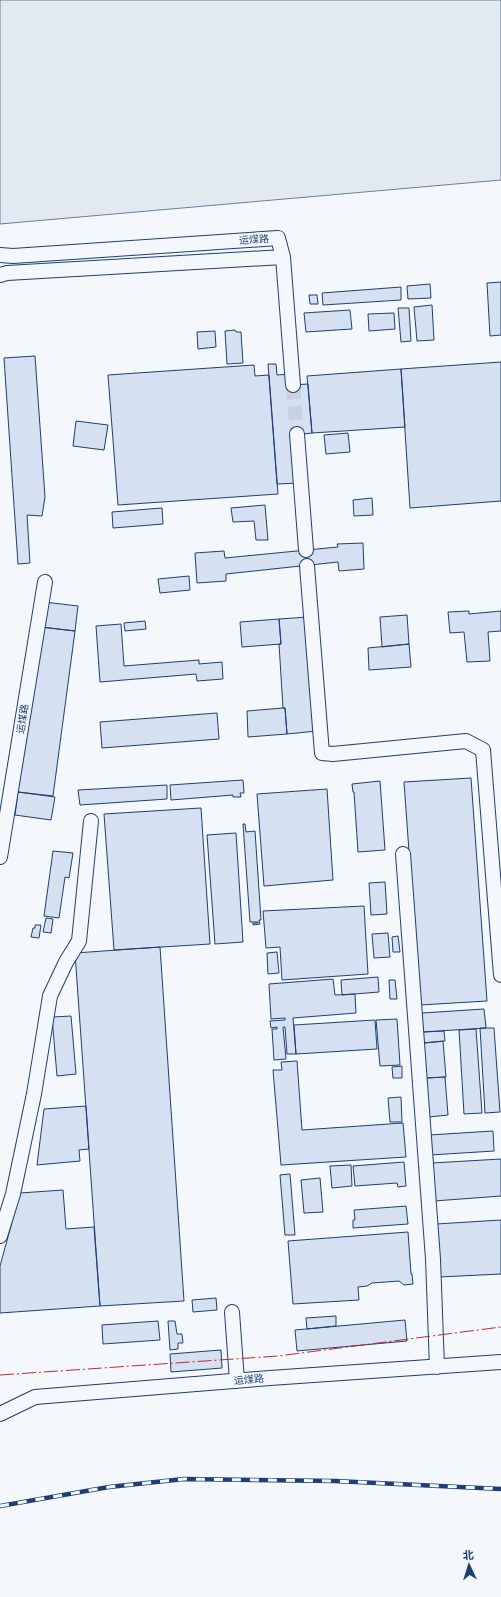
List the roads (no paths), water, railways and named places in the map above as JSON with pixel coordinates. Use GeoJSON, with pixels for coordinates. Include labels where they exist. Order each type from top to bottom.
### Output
{"type":"FeatureCollection","features":[{"type":"Feature","properties":{"kind":"street","name":"运煤路"},"geometry":{"type":"LineString","coordinates":[[0,255],[13,256],[278,238],[283,257],[7,273],[0,275]]}},
{"type":"Feature","properties":{"kind":"street"},"geometry":{"type":"LineString","coordinates":[[283,257],[293,385]]}},
{"type":"Feature","properties":{"kind":"street"},"geometry":{"type":"LineString","coordinates":[[297,434],[306,550]]}},
{"type":"Feature","properties":{"kind":"street"},"geometry":{"type":"LineString","coordinates":[[307,566],[322,753],[333,754],[466,741],[483,750],[501,975]]}},
{"type":"Feature","properties":{"kind":"street","name":"运煤路"},"geometry":{"type":"LineString","coordinates":[[0,857],[45,582]]}},
{"type":"Feature","properties":{"kind":"street"},"geometry":{"type":"LineString","coordinates":[[0,1236],[13,1194],[34,1094],[50,996],[66,962],[79,941],[91,821]]}},
{"type":"Feature","properties":{"kind":"street"},"geometry":{"type":"LineString","coordinates":[[403,854],[432,1251],[437,1367]]}},
{"type":"Feature","properties":{"kind":"street"},"geometry":{"type":"LineString","coordinates":[[232,1312],[237,1381]]}},
{"type":"Feature","properties":{"kind":"street","name":"运煤路"},"geometry":{"type":"LineString","coordinates":[[0,1414],[35,1398],[237,1381],[501,1362]]}},
{"type":"Feature","properties":{"kind":"tunnel"},"geometry":{"type":"LineString","coordinates":[[293,385],[297,434]]}},
{"type":"Feature","properties":{"kind":"railway"},"geometry":{"type":"LineString","coordinates":[[0,1506],[109,1487],[184,1479],[335,1481],[501,1489]]}}]}
